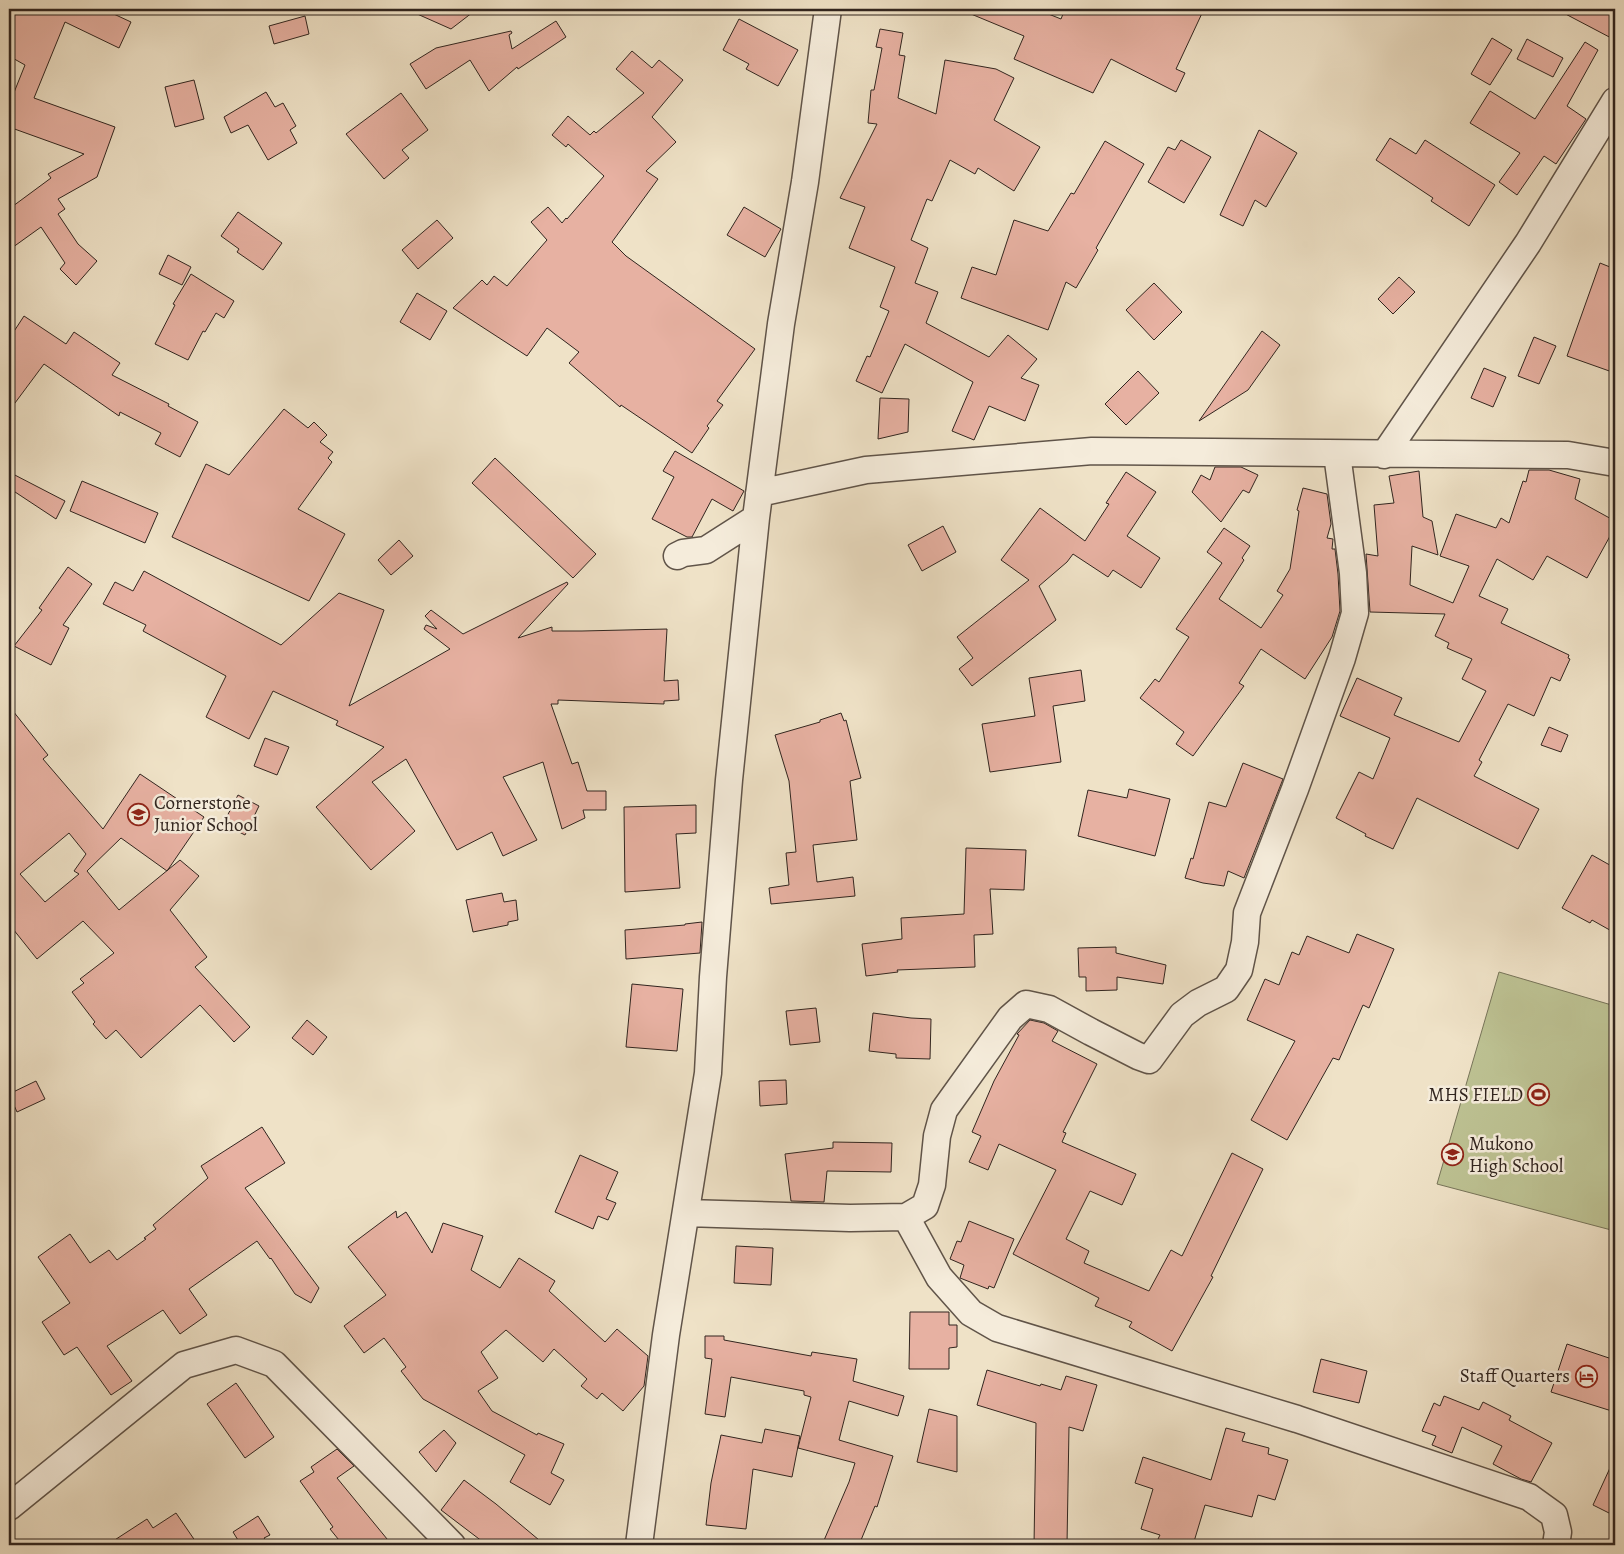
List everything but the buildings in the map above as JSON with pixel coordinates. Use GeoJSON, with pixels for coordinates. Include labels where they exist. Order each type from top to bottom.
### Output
{"type":"FeatureCollection","features":[{"type":"Feature","properties":{"kind":"street"},"geometry":{"type":"LineString","coordinates":[[640,1545],[666,1336],[708,1073],[713,977],[729,780],[758,506],[781,324],[805,182],[828,9]]}},
{"type":"Feature","properties":{"kind":"street"},"geometry":{"type":"LineString","coordinates":[[1384,454],[1528,243],[1615,100]]}},
{"type":"Feature","properties":{"kind":"street"},"geometry":{"type":"LineString","coordinates":[[693,556],[758,506],[866,470],[1092,452],[1568,456],[1615,463]]}},
{"type":"Feature","properties":{"kind":"street"},"geometry":{"type":"LineString","coordinates":[[686,1213],[850,1218],[906,1217],[925,1206],[932,1185],[937,1136],[944,1110],[1010,1018],[1026,1004],[1048,1009],[1149,1060],[1182,1015],[1198,1003],[1226,988],[1239,970],[1246,942],[1247,913],[1295,789],[1342,658],[1355,613],[1353,573],[1337,454]]}},
{"type":"Feature","properties":{"kind":"street"},"geometry":{"type":"LineString","coordinates":[[906,1217],[939,1277],[971,1313],[997,1328],[1297,1419],[1529,1497],[1554,1515],[1558,1532],[1556,1545]]}},
{"type":"Feature","properties":{"kind":"street"},"geometry":{"type":"LineString","coordinates":[[9,1507],[184,1365],[236,1350],[274,1364],[452,1545]]}},
{"type":"Feature","properties":{"kind":"green space","name":"MHS FIELD"},"geometry":{"type":"Polygon","coordinates":[[[1499,972],[1615,1006],[1615,1231],[1437,1184],[1499,972]]]}},
{"type":"Feature","properties":{"kind":"place","name":"Cornerstone Junior School"},"geometry":{"type":"Point","coordinates":[138,814]}},
{"type":"Feature","properties":{"kind":"place","name":"MHS FIELD"},"geometry":{"type":"Point","coordinates":[1539,1095]}},
{"type":"Feature","properties":{"kind":"place","name":"Mukono High School"},"geometry":{"type":"Point","coordinates":[1453,1155]}},
{"type":"Feature","properties":{"kind":"place","name":"Staff Quarters"},"geometry":{"type":"Point","coordinates":[1586,1376]}}]}
